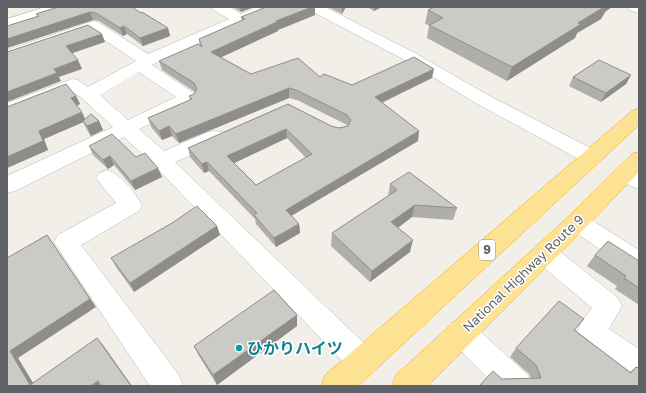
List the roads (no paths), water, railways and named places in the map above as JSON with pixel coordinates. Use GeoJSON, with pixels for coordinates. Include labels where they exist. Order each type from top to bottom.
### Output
{"type":"FeatureCollection","features":[{"type":"Feature","properties":{"kind":"highway","name":"9"},"geometry":{"type":"LineString","coordinates":[[336,386],[639,115]]}},
{"type":"Feature","properties":{"kind":"highway","name":"National Highway Route 9"},"geometry":{"type":"LineString","coordinates":[[407,386],[544,253],[634,171]]}},
{"type":"Feature","properties":{"kind":"street"},"geometry":{"type":"LineString","coordinates":[[7,24],[60,7]]}},
{"type":"Feature","properties":{"kind":"street"},"geometry":{"type":"LineString","coordinates":[[218,7],[240,19]]}},
{"type":"Feature","properties":{"kind":"street"},"geometry":{"type":"LineString","coordinates":[[88,94],[144,63],[240,19],[271,7]]}},
{"type":"Feature","properties":{"kind":"street"},"geometry":{"type":"LineString","coordinates":[[634,7],[639,9]]}},
{"type":"Feature","properties":{"kind":"street"},"geometry":{"type":"LineString","coordinates":[[325,9],[591,157]]}},
{"type":"Feature","properties":{"kind":"street"},"geometry":{"type":"LineString","coordinates":[[7,55],[93,25],[189,98],[7,185]]}},
{"type":"Feature","properties":{"kind":"street"},"geometry":{"type":"LineString","coordinates":[[7,110],[72,84],[88,94],[128,128],[161,160],[363,362]]}},
{"type":"Feature","properties":{"kind":"street"},"geometry":{"type":"LineString","coordinates":[[161,160],[232,130]]}},
{"type":"Feature","properties":{"kind":"street"},"geometry":{"type":"LineString","coordinates":[[106,178],[131,205],[66,242],[168,386]]}},
{"type":"Feature","properties":{"kind":"street"},"geometry":{"type":"LineString","coordinates":[[577,222],[639,264]]}},
{"type":"Feature","properties":{"kind":"street"},"geometry":{"type":"LineString","coordinates":[[544,253],[609,306],[591,332],[639,366]]}},
{"type":"Feature","properties":{"kind":"street"},"geometry":{"type":"LineString","coordinates":[[462,332],[517,386]]}},
{"type":"Feature","properties":{"kind":"place","name":"ひかりハイツ"},"geometry":{"type":"Point","coordinates":[239,348]}}]}
